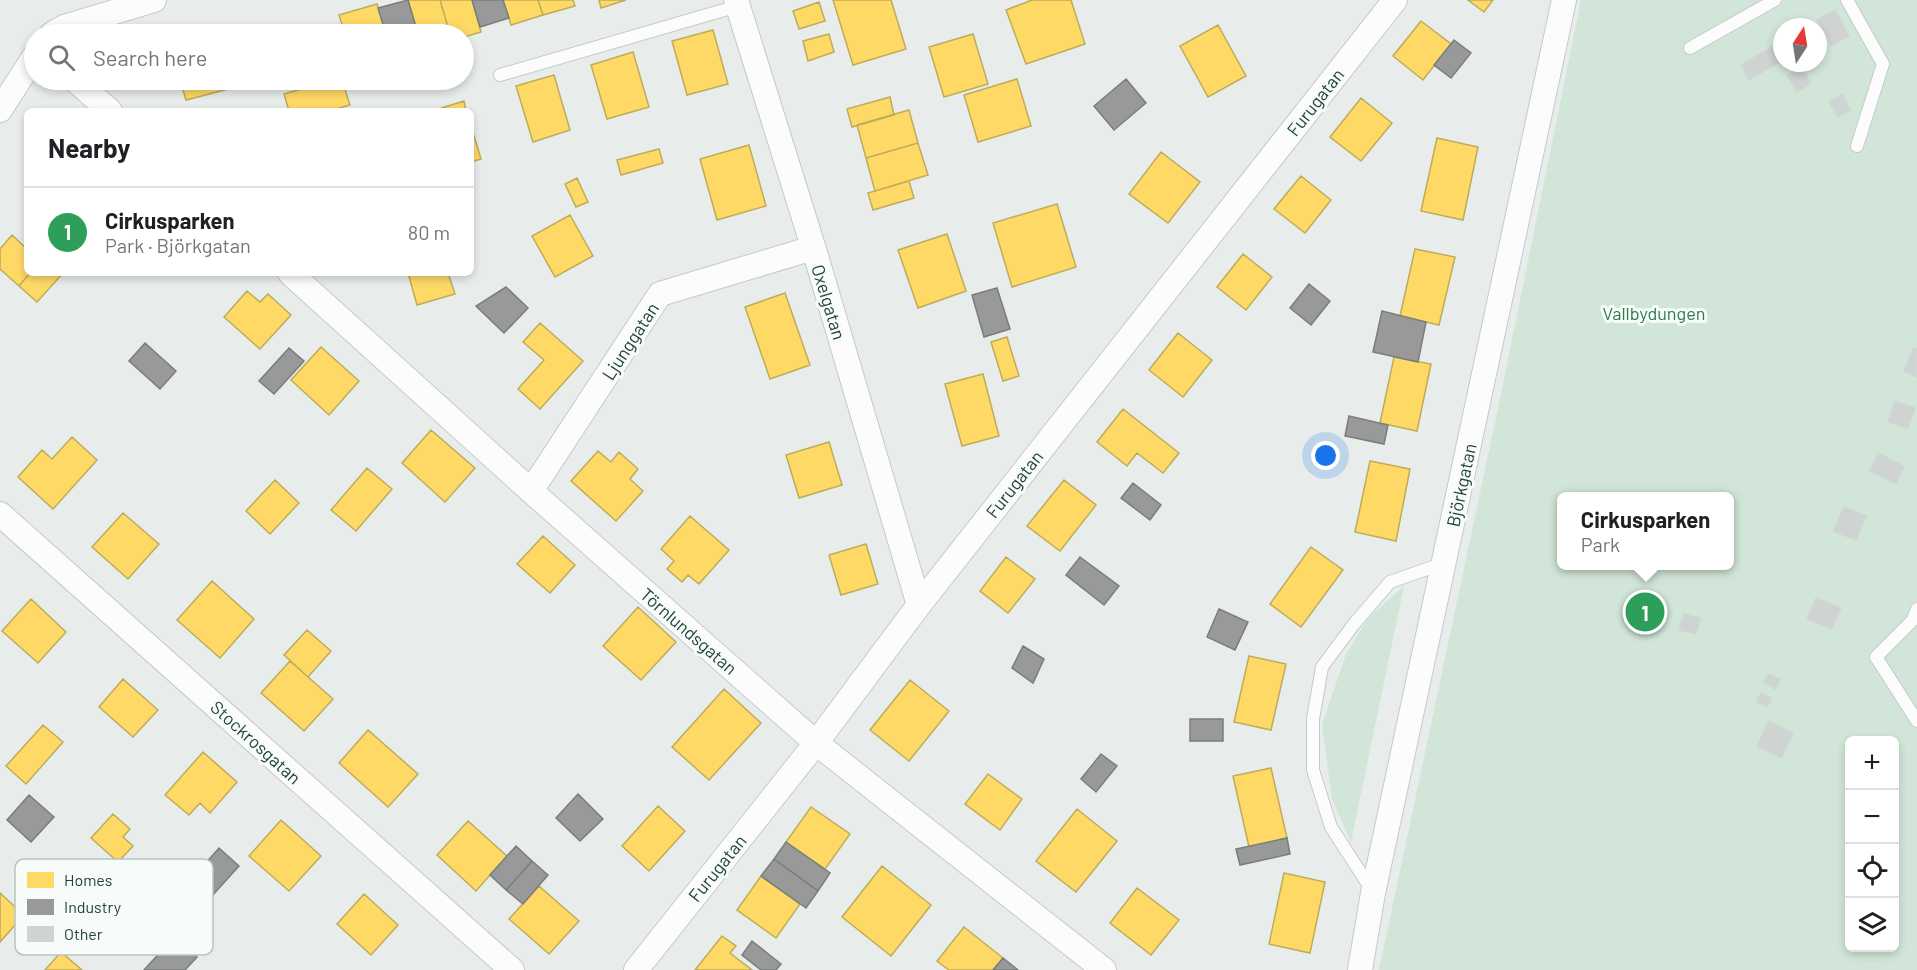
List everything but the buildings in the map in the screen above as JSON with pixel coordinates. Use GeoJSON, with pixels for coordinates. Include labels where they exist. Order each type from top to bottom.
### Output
{"type":"FeatureCollection","features":[{"type":"Feature","properties":{"kind":"street"},"geometry":{"type":"LineString","coordinates":[[74,24],[154,0]]}},
{"type":"Feature","properties":{"kind":"street","name":"Furugatan"},"geometry":{"type":"LineString","coordinates":[[636,970],[816,743],[919,605],[1395,0]]}},
{"type":"Feature","properties":{"kind":"street","name":"Björkgatan"},"geometry":{"type":"LineString","coordinates":[[1360,970],[1373,893],[1564,0]]}},
{"type":"Feature","properties":{"kind":"street","name":"Oxelgatan"},"geometry":{"type":"LineString","coordinates":[[737,3],[813,248],[919,605]]}},
{"type":"Feature","properties":{"kind":"street"},"geometry":{"type":"LineString","coordinates":[[0,110],[24,73]]}},
{"type":"Feature","properties":{"kind":"street"},"geometry":{"type":"LineString","coordinates":[[86,90],[107,108]]}},
{"type":"Feature","properties":{"kind":"street","name":"Ljunggatan"},"geometry":{"type":"LineString","coordinates":[[531,491],[660,294],[813,248]]}},
{"type":"Feature","properties":{"kind":"street","name":"Törnlundsgatan"},"geometry":{"type":"LineString","coordinates":[[293,276],[531,491],[816,743],[1104,970]]}},
{"type":"Feature","properties":{"kind":"street","name":"Stockrosgatan"},"geometry":{"type":"LineString","coordinates":[[0,514],[512,970]]}},
{"type":"Feature","properties":{"kind":"lane"},"geometry":{"type":"LineString","coordinates":[[1690,48],[1775,0]]}},
{"type":"Feature","properties":{"kind":"lane"},"geometry":{"type":"LineString","coordinates":[[1847,0],[1883,64],[1857,146]]}},
{"type":"Feature","properties":{"kind":"lane"},"geometry":{"type":"LineString","coordinates":[[500,75],[737,3]]}},
{"type":"Feature","properties":{"kind":"lane"},"geometry":{"type":"LineString","coordinates":[[1373,893],[1331,827],[1313,770],[1313,719],[1322,667],[1354,624],[1390,582],[1444,563]]}},
{"type":"Feature","properties":{"kind":"lane"},"geometry":{"type":"LineString","coordinates":[[1917,609],[1912,621],[1876,657],[1917,721]]}},
{"type":"Feature","properties":{"kind":"green space","name":"Vallbydungen"},"geometry":{"type":"Polygon","coordinates":[[[1581,0],[1917,0],[1917,970],[1379,970],[1503,384],[1581,0]]]}},
{"type":"Feature","properties":{"kind":"green space"},"geometry":{"type":"Polygon","coordinates":[[[1404,586],[1351,842],[1332,799],[1322,725],[1346,654],[1368,618],[1404,586]]]}},
{"type":"Feature","properties":{"kind":"place","name":"Cirkusparken"},"geometry":{"type":"Point","coordinates":[1645,612]}}]}
